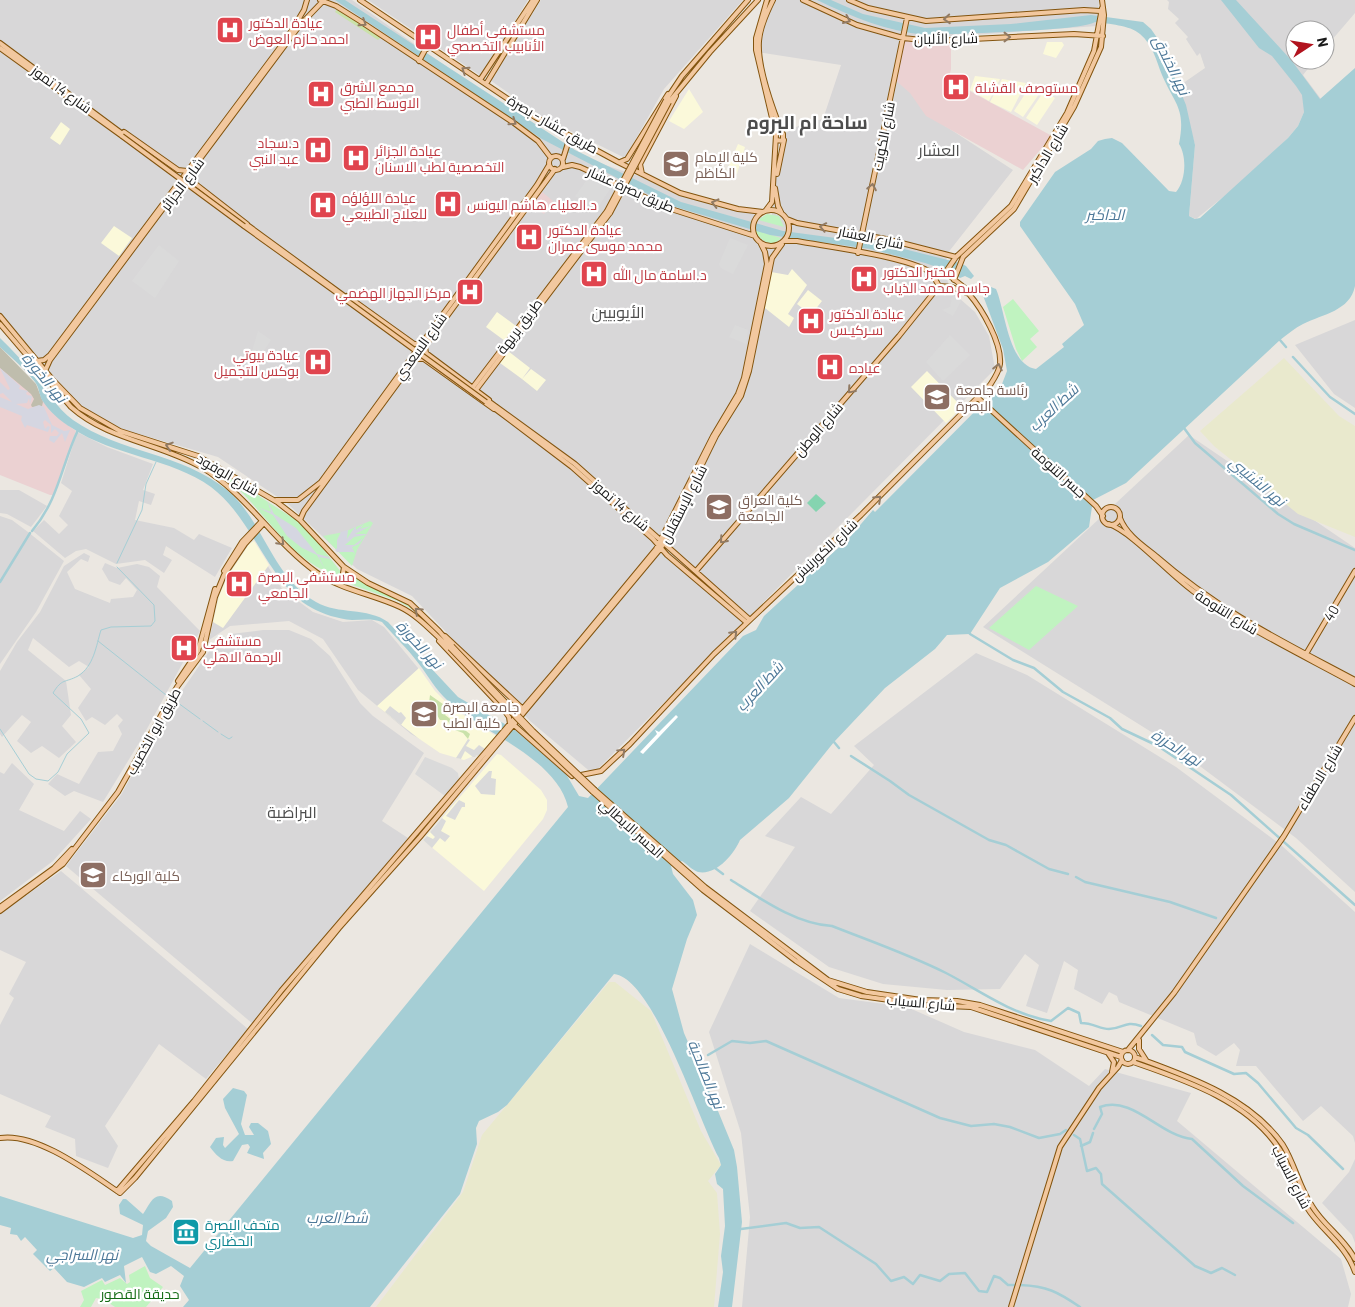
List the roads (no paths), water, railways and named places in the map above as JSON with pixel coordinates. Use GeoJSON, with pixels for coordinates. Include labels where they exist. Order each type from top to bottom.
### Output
{"type":"FeatureCollection","features":[{"type":"Feature","properties":{"kind":"main road","name":"شارع الجزائر"},"geometry":{"type":"LineString","coordinates":[[37,361],[49,357],[86,310],[287,38],[304,10],[307,0]]}},
{"type":"Feature","properties":{"kind":"main road","name":"شارع الجزائر"},"geometry":{"type":"LineString","coordinates":[[189,171],[300,25],[322,0]]}},
{"type":"Feature","properties":{"kind":"main road"},"geometry":{"type":"LineString","coordinates":[[322,0],[360,21],[530,135],[541,144],[550,158],[563,159]]}},
{"type":"Feature","properties":{"kind":"main road","name":"طريق عشار - بصرة"},"geometry":{"type":"LineString","coordinates":[[360,0],[535,117],[618,162],[696,198],[764,212]]}},
{"type":"Feature","properties":{"kind":"main road"},"geometry":{"type":"LineString","coordinates":[[486,84],[533,0]]}},
{"type":"Feature","properties":{"kind":"main road"},"geometry":{"type":"LineString","coordinates":[[480,80],[537,0]]}},
{"type":"Feature","properties":{"kind":"main road"},"geometry":{"type":"LineString","coordinates":[[642,174],[640,164],[672,106],[675,90],[748,0]]}},
{"type":"Feature","properties":{"kind":"main road"},"geometry":{"type":"LineString","coordinates":[[618,162],[628,159],[661,102],[675,90],[758,0]]}},
{"type":"Feature","properties":{"kind":"main road"},"geometry":{"type":"LineString","coordinates":[[767,0],[756,38],[756,50],[776,137],[772,202],[758,217],[754,234],[760,242],[771,247],[784,242],[788,221],[778,206],[775,189],[784,140],[771,99],[759,46],[763,25],[773,0]]}},
{"type":"Feature","properties":{"kind":"main road","name":"شارع الألبان"},"geometry":{"type":"LineString","coordinates":[[803,0],[857,25],[903,37],[932,41],[1074,34],[1103,36]]}},
{"type":"Feature","properties":{"kind":"main road"},"geometry":{"type":"LineString","coordinates":[[849,0],[868,8],[907,19],[926,21],[1084,10],[1102,12],[1102,0]]}},
{"type":"Feature","properties":{"kind":"main road","name":"شارع الداكير"},"geometry":{"type":"LineString","coordinates":[[954,278],[960,262],[1014,209],[1067,113],[1094,51],[1102,12]]}},
{"type":"Feature","properties":{"kind":"main road","name":"شارع الداكير"},"geometry":{"type":"LineString","coordinates":[[946,272],[955,258],[1006,211],[1022,192],[1074,108],[1099,52],[1103,36],[1102,12]]}},
{"type":"Feature","properties":{"kind":"main road","name":"شارع الكويت"},"geometry":{"type":"LineString","coordinates":[[859,251],[907,19]]}},
{"type":"Feature","properties":{"kind":"main road","name":"شارع 14 تموز"},"geometry":{"type":"LineString","coordinates":[[0,43],[253,231]]}},
{"type":"Feature","properties":{"kind":"main road","name":"شارع 14 تموز"},"geometry":{"type":"LineString","coordinates":[[0,48],[113,128]]}},
{"type":"Feature","properties":{"kind":"main road"},"geometry":{"type":"LineString","coordinates":[[419,61],[425,50],[430,48]]}},
{"type":"Feature","properties":{"kind":"main road","name":"طريق بريهة"},"geometry":{"type":"LineString","coordinates":[[475,387],[608,212],[675,90]]}},
{"type":"Feature","properties":{"kind":"main road"},"geometry":{"type":"LineString","coordinates":[[113,128],[178,170],[183,172],[189,171],[193,182],[253,231]]}},
{"type":"Feature","properties":{"kind":"main road"},"geometry":{"type":"LineString","coordinates":[[113,128],[175,176],[179,185],[190,187],[414,344],[424,344],[426,353],[475,387],[498,410]]}},
{"type":"Feature","properties":{"kind":"main road"},"geometry":{"type":"LineString","coordinates":[[776,137],[780,133],[783,135]]}},
{"type":"Feature","properties":{"kind":"main road"},"geometry":{"type":"LineString","coordinates":[[548,164],[555,169],[563,166],[564,151],[567,145],[566,134]]}},
{"type":"Feature","properties":{"kind":"main road"},"geometry":{"type":"LineString","coordinates":[[776,137],[780,142],[784,140]]}},
{"type":"Feature","properties":{"kind":"main road","name":"شارع السعدي"},"geometry":{"type":"LineString","coordinates":[[300,520],[537,185],[547,170],[550,158]]}},
{"type":"Feature","properties":{"kind":"main road","name":"طريق بصرة عشار"},"geometry":{"type":"LineString","coordinates":[[563,166],[580,166],[668,208],[754,234]]}},
{"type":"Feature","properties":{"kind":"main road","name":"شارع السعدي"},"geometry":{"type":"LineString","coordinates":[[424,344],[555,169]]}},
{"type":"Feature","properties":{"kind":"main road"},"geometry":{"type":"LineString","coordinates":[[175,176],[179,174],[178,170]]}},
{"type":"Feature","properties":{"kind":"main road"},"geometry":{"type":"LineString","coordinates":[[190,187],[189,181],[193,182]]}},
{"type":"Feature","properties":{"kind":"main road"},"geometry":{"type":"LineString","coordinates":[[764,212],[772,210],[783,214]]}},
{"type":"Feature","properties":{"kind":"main road","name":"شارع العشار"},"geometry":{"type":"LineString","coordinates":[[788,221],[955,258]]}},
{"type":"Feature","properties":{"kind":"main road","name":"شارع العشار"},"geometry":{"type":"LineString","coordinates":[[784,242],[798,241],[859,251],[910,264],[928,270],[936,276]]}},
{"type":"Feature","properties":{"kind":"main road","name":"شارع الإستقلال"},"geometry":{"type":"LineString","coordinates":[[667,532],[715,432],[736,399],[744,378],[767,264],[765,252],[760,242]]}},
{"type":"Feature","properties":{"kind":"main road","name":"شارع الإستقلال"},"geometry":{"type":"LineString","coordinates":[[0,1138],[17,1138],[54,1152],[118,1192],[209,1085],[283,992],[654,557],[719,432],[741,396],[750,372],[772,258],[784,242]]}},
{"type":"Feature","properties":{"kind":"main road"},"geometry":{"type":"LineString","coordinates":[[946,272],[969,291],[969,294],[952,287],[939,286],[935,282],[936,276],[946,272]]}},
{"type":"Feature","properties":{"kind":"main road","name":"شارع الوطن"},"geometry":{"type":"LineString","coordinates":[[696,571],[899,336],[939,286]]}},
{"type":"Feature","properties":{"kind":"main road"},"geometry":{"type":"LineString","coordinates":[[339,293],[411,350],[414,358],[424,359],[498,410]]}},
{"type":"Feature","properties":{"kind":"main road","name":"شارع 14 تموز"},"geometry":{"type":"LineString","coordinates":[[339,293],[572,467],[661,544],[669,548],[696,571],[748,620]]}},
{"type":"Feature","properties":{"kind":"main road","name":"شارع الكورنيش"},"geometry":{"type":"LineString","coordinates":[[581,775],[597,773],[612,762],[748,620],[861,515],[978,398],[996,375],[1000,362],[984,315],[969,294]]}},
{"type":"Feature","properties":{"kind":"main road","name":"شارع الجزائر"},"geometry":{"type":"LineString","coordinates":[[45,371],[50,360],[82,315]]}},
{"type":"Feature","properties":{"kind":"main road","name":"شارع الوفود"},"geometry":{"type":"LineString","coordinates":[[0,316],[76,405],[109,426],[185,451],[214,464],[273,500],[300,520],[344,567],[368,584],[410,603],[439,631],[450,647]]}},
{"type":"Feature","properties":{"kind":"main road","name":"شارع الوفود"},"geometry":{"type":"LineString","coordinates":[[0,324],[71,407],[84,418],[111,433],[183,458],[209,472],[241,497],[290,551],[331,581],[402,608],[450,647]]}},
{"type":"Feature","properties":{"kind":"main road"},"geometry":{"type":"LineString","coordinates":[[411,350],[416,348],[414,344]]}},
{"type":"Feature","properties":{"kind":"main road"},"geometry":{"type":"LineString","coordinates":[[424,359],[423,354],[426,353]]}},
{"type":"Feature","properties":{"kind":"main road","name":"شارع السعدي"},"geometry":{"type":"LineString","coordinates":[[273,500],[295,501],[310,492],[324,478],[414,358]]}},
{"type":"Feature","properties":{"kind":"main road","name":"جسر التنومة"},"geometry":{"type":"LineString","coordinates":[[978,398],[1096,506],[1103,516]]}},
{"type":"Feature","properties":{"kind":"main road","name":"شارع 14 تموز"},"geometry":{"type":"LineString","coordinates":[[498,410],[574,464],[655,535],[667,555],[748,620]]}},
{"type":"Feature","properties":{"kind":"main road"},"geometry":{"type":"LineString","coordinates":[[209,472],[214,468],[214,464]]}},
{"type":"Feature","properties":{"kind":"main road"},"geometry":{"type":"LineString","coordinates":[[222,481],[223,474],[228,472]]}},
{"type":"Feature","properties":{"kind":"main road"},"geometry":{"type":"LineString","coordinates":[[310,492],[307,498],[313,500]]}},
{"type":"Feature","properties":{"kind":"main road","name":"جسر التنومة"},"geometry":{"type":"LineString","coordinates":[[1096,506],[1107,508]]}},
{"type":"Feature","properties":{"kind":"main road"},"geometry":{"type":"LineString","coordinates":[[1107,508],[1116,509],[1120,518],[1117,522],[1109,524],[1103,516],[1107,508]]}},
{"type":"Feature","properties":{"kind":"main road","name":"شارع التنومة"},"geometry":{"type":"LineString","coordinates":[[1120,518],[1127,531],[1192,589]]}},
{"type":"Feature","properties":{"kind":"main road","name":"طريق ابو الخصيب"},"geometry":{"type":"LineString","coordinates":[[0,911],[60,862],[93,824],[124,780],[176,684],[196,655],[222,574],[251,534],[263,522]]}},
{"type":"Feature","properties":{"kind":"main road","name":"شارع التنومة"},"geometry":{"type":"LineString","coordinates":[[1109,524],[1127,536],[1192,589],[1256,630],[1355,684]]}},
{"type":"Feature","properties":{"kind":"main road"},"geometry":{"type":"LineString","coordinates":[[655,535],[667,532],[669,548]]}},
{"type":"Feature","properties":{"kind":"main road","name":"شارع الإستقلال"},"geometry":{"type":"LineString","coordinates":[[524,710],[661,544]]}},
{"type":"Feature","properties":{"kind":"main road"},"geometry":{"type":"LineString","coordinates":[[654,557],[667,555]]}},
{"type":"Feature","properties":{"kind":"main road"},"geometry":{"type":"LineString","coordinates":[[331,581],[342,579],[344,567]]}},
{"type":"Feature","properties":{"kind":"main road","name":"40"},"geometry":{"type":"LineString","coordinates":[[1306,654],[1355,571]]}},
{"type":"Feature","properties":{"kind":"main road","name":"شارع التنومة"},"geometry":{"type":"LineString","coordinates":[[1256,630],[1355,680]]}},
{"type":"Feature","properties":{"kind":"main road"},"geometry":{"type":"LineString","coordinates":[[439,631],[524,710]]}},
{"type":"Feature","properties":{"kind":"main road"},"geometry":{"type":"LineString","coordinates":[[435,635],[450,655],[509,717],[511,725],[572,776]]}},
{"type":"Feature","properties":{"kind":"main road","name":"الجسر الايطالي"},"geometry":{"type":"LineString","coordinates":[[450,647],[531,733],[592,792],[703,890],[796,960],[835,985]]}},
{"type":"Feature","properties":{"kind":"main road"},"geometry":{"type":"LineString","coordinates":[[499,706],[504,707],[508,704],[503,691]]}},
{"type":"Feature","properties":{"kind":"main road","name":"شارع الاطفاء"},"geometry":{"type":"LineString","coordinates":[[1132,1053],[1133,1046],[1284,836],[1355,718]]}},
{"type":"Feature","properties":{"kind":"main road","name":"طريق ابو الخصيب"},"geometry":{"type":"LineString","coordinates":[[0,907],[13,900]]}},
{"type":"Feature","properties":{"kind":"main road","name":"شارع السياب"},"geometry":{"type":"LineString","coordinates":[[835,985],[861,996],[925,1005],[971,1008],[1107,1052],[1122,1058],[1128,1064]]}},
{"type":"Feature","properties":{"kind":"main road","name":"شارع السياب"},"geometry":{"type":"LineString","coordinates":[[835,985],[920,1000],[975,1004],[1123,1052]]}},
{"type":"Feature","properties":{"kind":"main road"},"geometry":{"type":"LineString","coordinates":[[1139,1039],[1140,1053],[1150,1063]]}},
{"type":"Feature","properties":{"kind":"main road"},"geometry":{"type":"LineString","coordinates":[[1107,1052],[1114,1065],[1110,1075]]}},
{"type":"Feature","properties":{"kind":"main road"},"geometry":{"type":"LineString","coordinates":[[1011,1307],[1060,1147],[1110,1075],[1118,1067],[1123,1052],[1132,1053],[1133,1062],[1118,1067]]}},
{"type":"Feature","properties":{"kind":"main road","name":"شارع السياب"},"geometry":{"type":"LineString","coordinates":[[1132,1053],[1150,1063],[1232,1099],[1264,1123],[1288,1154],[1304,1193],[1315,1212],[1343,1240],[1355,1259]]}},
{"type":"Feature","properties":{"kind":"main road","name":"شارع السياب"},"geometry":{"type":"LineString","coordinates":[[1133,1062],[1179,1080],[1236,1106],[1261,1127],[1277,1150],[1308,1210],[1343,1249],[1355,1272]]}},
{"type":"Feature","properties":{"kind":"water"},"geometry":{"type":"Polygon","coordinates":[[[335,0],[345,0],[575,150],[681,202],[783,231],[888,245],[960,263],[966,266],[974,276],[971,279],[965,276],[960,278],[951,272],[925,263],[870,249],[770,235],[669,205],[542,139],[335,0]]]}},
{"type":"Feature","properties":{"kind":"water","name":"شط العرب"},"geometry":{"type":"Polygon","coordinates":[[[817,0],[831,0],[863,14],[925,28],[1011,24],[1091,15],[1143,22],[1151,29],[1160,42],[1186,105],[1195,145],[1189,216],[1195,219],[1200,218],[1288,138],[1298,126],[1304,112],[1302,95],[1296,86],[1272,56],[1259,48],[1221,0],[1236,0],[1285,53],[1285,70],[1299,70],[1320,99],[1355,68],[1355,286],[1352,294],[1348,301],[1335,311],[1300,326],[1280,340],[1126,483],[1093,500],[1089,527],[1048,562],[1000,588],[970,634],[947,635],[935,649],[885,688],[834,742],[789,798],[740,840],[724,863],[711,871],[705,872],[698,872],[682,861],[671,866],[673,874],[693,900],[697,915],[687,939],[672,989],[684,1033],[734,1150],[737,1167],[742,1222],[732,1307],[718,1307],[723,1272],[721,1256],[725,1226],[723,1189],[717,1184],[715,1174],[721,1165],[719,1158],[660,1025],[645,1000],[629,982],[614,974],[507,1105],[498,1112],[479,1121],[476,1128],[477,1144],[460,1194],[370,1307],[183,1307],[189,1300],[180,1286],[184,1276],[171,1266],[156,1274],[150,1272],[142,1257],[124,1266],[126,1283],[120,1275],[105,1282],[102,1278],[84,1287],[67,1282],[54,1268],[50,1271],[33,1254],[37,1250],[25,1237],[21,1241],[17,1235],[10,1234],[11,1228],[0,1225],[0,1196],[133,1238],[142,1235],[143,1225],[120,1214],[119,1205],[123,1199],[126,1199],[143,1214],[154,1198],[157,1196],[166,1197],[172,1201],[173,1207],[166,1218],[148,1231],[146,1241],[151,1246],[190,1268],[568,807],[561,789],[549,774],[516,747],[461,712],[447,700],[410,653],[382,622],[352,620],[331,616],[312,608],[297,597],[272,568],[239,516],[226,500],[211,487],[178,469],[105,445],[59,419],[51,412],[41,398],[36,384],[31,377],[0,347],[0,338],[28,367],[53,400],[73,420],[111,440],[191,468],[227,490],[240,503],[278,564],[301,591],[325,606],[371,614],[388,622],[458,697],[515,730],[566,774],[579,796],[588,798],[743,636],[756,630],[764,616],[849,538],[873,510],[875,512],[1002,384],[1007,371],[1003,349],[978,282],[996,289],[1013,347],[1019,358],[1027,365],[1036,369],[1064,347],[1062,344],[1084,325],[1075,304],[1020,226],[1020,222],[1055,172],[1091,149],[1098,141],[1112,138],[1122,143],[1169,191],[1176,192],[1182,182],[1184,162],[1182,149],[1179,144],[1181,122],[1178,107],[1151,48],[1136,31],[1119,25],[1095,22],[1067,28],[1043,30],[925,35],[897,30],[843,12],[817,0]]]}},
{"type":"Feature","properties":{"kind":"water"},"geometry":{"type":"Polygon","coordinates":[[[233,1088],[244,1091],[247,1095],[241,1124],[245,1135],[254,1135],[249,1127],[251,1123],[258,1123],[268,1131],[271,1144],[263,1153],[264,1159],[247,1153],[250,1147],[248,1144],[242,1145],[233,1161],[226,1161],[220,1158],[210,1147],[216,1138],[224,1137],[223,1145],[225,1148],[239,1134],[225,1108],[223,1099],[233,1088]]]}},
{"type":"Feature","properties":{"kind":"waterway"},"geometry":{"type":"LineString","coordinates":[[1280,340],[1286,347]]}},
{"type":"Feature","properties":{"kind":"waterway"},"geometry":{"type":"LineString","coordinates":[[1293,357],[1330,397],[1355,414]]}},
{"type":"Feature","properties":{"kind":"waterway","name":"نهر الشتيبي"},"geometry":{"type":"LineString","coordinates":[[1184,428],[1195,443],[1278,514],[1294,524],[1355,550]]}},
{"type":"Feature","properties":{"kind":"waterway"},"geometry":{"type":"LineString","coordinates":[[32,531],[41,519],[54,494],[78,430]]}},
{"type":"Feature","properties":{"kind":"waterway"},"geometry":{"type":"LineString","coordinates":[[117,563],[142,510],[146,484],[156,462]]}},
{"type":"Feature","properties":{"kind":"waterway"},"geometry":{"type":"LineString","coordinates":[[0,582],[30,533]]}},
{"type":"Feature","properties":{"kind":"waterway"},"geometry":{"type":"LineString","coordinates":[[0,729],[29,774],[36,779],[48,781],[58,772],[67,754],[89,733],[81,719],[53,693],[61,683],[78,676],[88,667],[94,655],[101,630],[111,627],[151,626],[155,621],[154,605],[117,567]]}},
{"type":"Feature","properties":{"kind":"waterway","name":"نهر الحزرة"},"geometry":{"type":"LineString","coordinates":[[970,634],[1013,660],[1034,668],[1063,692],[1110,718],[1122,729],[1158,746],[1231,795],[1355,905]]}},
{"type":"Feature","properties":{"kind":"waterway"},"geometry":{"type":"LineString","coordinates":[[98,641],[166,695]]}},
{"type":"Feature","properties":{"kind":"waterway"},"geometry":{"type":"LineString","coordinates":[[174,700],[200,719]]}},
{"type":"Feature","properties":{"kind":"waterway"},"geometry":{"type":"LineString","coordinates":[[203,721],[218,732]]}},
{"type":"Feature","properties":{"kind":"waterway"},"geometry":{"type":"LineString","coordinates":[[221,734],[229,739],[232,737]]}},
{"type":"Feature","properties":{"kind":"waterway"},"geometry":{"type":"LineString","coordinates":[[834,742],[839,748]]}},
{"type":"Feature","properties":{"kind":"waterway"},"geometry":{"type":"LineString","coordinates":[[851,756],[909,795],[989,840],[1006,845],[1049,869],[1068,874]]}},
{"type":"Feature","properties":{"kind":"waterway"},"geometry":{"type":"LineString","coordinates":[[715,868],[723,874]]}},
{"type":"Feature","properties":{"kind":"waterway"},"geometry":{"type":"LineString","coordinates":[[1076,877],[1085,882],[1170,902],[1216,918]]}},
{"type":"Feature","properties":{"kind":"waterway"},"geometry":{"type":"LineString","coordinates":[[731,880],[792,916],[805,921],[832,926],[890,948],[946,973],[1023,1014],[1051,1021],[1068,1008],[1079,1013],[1081,1023],[1109,1029],[1128,1024],[1141,1026]]}},
{"type":"Feature","properties":{"kind":"waterway"},"geometry":{"type":"LineString","coordinates":[[1152,1035],[1163,1045],[1182,1047],[1185,1052],[1234,1074],[1246,1073],[1258,1083],[1296,1128],[1308,1135],[1343,1169]]}},
{"type":"Feature","properties":{"kind":"waterway","name":"نهر الصالحية"},"geometry":{"type":"LineString","coordinates":[[708,1055],[732,1041],[750,1043],[766,1041],[940,1118],[971,1126],[994,1124],[1010,1127],[1039,1138],[1060,1134],[1066,1130]]}},
{"type":"Feature","properties":{"kind":"waterway","name":"نهر الصالحية"},"geometry":{"type":"LineString","coordinates":[[694,1057],[699,1057]]}},
{"type":"Feature","properties":{"kind":"waterway"},"geometry":{"type":"LineString","coordinates":[[1094,1129],[1102,1114],[1100,1107],[1112,1105],[1135,1111],[1169,1131],[1192,1139],[1243,1186],[1293,1223]]}},
{"type":"Feature","properties":{"kind":"waterway"},"geometry":{"type":"LineString","coordinates":[[1081,1146],[1090,1142],[1093,1133]]}},
{"type":"Feature","properties":{"kind":"waterway"},"geometry":{"type":"LineString","coordinates":[[1074,1135],[1080,1139],[1087,1171],[1096,1168],[1101,1174],[1102,1184],[1195,1266],[1211,1273],[1222,1268],[1235,1275]]}},
{"type":"Feature","properties":{"kind":"waterway"},"geometry":{"type":"LineString","coordinates":[[741,1229],[786,1223],[800,1228],[819,1227],[876,1264],[891,1281],[904,1277],[913,1284],[920,1275],[940,1281],[949,1274],[965,1273],[979,1291],[987,1292],[994,1276],[1000,1278],[1008,1285],[1015,1285]]}},
{"type":"Feature","properties":{"kind":"waterway"},"geometry":{"type":"LineString","coordinates":[[1020,1285],[1052,1291],[1080,1307]]}},
{"type":"Feature","properties":{"kind":"place","name":"عيادة الدكتور احمد حازم العوض"},"geometry":{"type":"Point","coordinates":[230,30]}},
{"type":"Feature","properties":{"kind":"place","name":"مستشفى أطفال الأنابيب التخصصي"},"geometry":{"type":"Point","coordinates":[428,37]}},
{"type":"Feature","properties":{"kind":"place","name":"مستوصف القشلة"},"geometry":{"type":"Point","coordinates":[956,87]}},
{"type":"Feature","properties":{"kind":"place","name":"مجمع الشرق الاوسط الطبي"},"geometry":{"type":"Point","coordinates":[321,94]}},
{"type":"Feature","properties":{"kind":"place","name":"د.سجاد عبد النبي"},"geometry":{"type":"Point","coordinates":[318,150]}},
{"type":"Feature","properties":{"kind":"place","name":"عيادة الجزائر التخصصية لطب الاسنان"},"geometry":{"type":"Point","coordinates":[356,158]}},
{"type":"Feature","properties":{"kind":"place","name":"كلية الإمام الكاظم"},"geometry":{"type":"Point","coordinates":[676,164]}},
{"type":"Feature","properties":{"kind":"place","name":"د.العلياء هاشم اليونس"},"geometry":{"type":"Point","coordinates":[448,204]}},
{"type":"Feature","properties":{"kind":"place","name":"عيادة اللؤلؤه للعلاج الطبيعي"},"geometry":{"type":"Point","coordinates":[323,205]}},
{"type":"Feature","properties":{"kind":"place","name":"عيادة الدكتور محمد موسى عمران"},"geometry":{"type":"Point","coordinates":[529,237]}},
{"type":"Feature","properties":{"kind":"place","name":"د.اسامة مال الله"},"geometry":{"type":"Point","coordinates":[594,274]}},
{"type":"Feature","properties":{"kind":"place","name":"مختبر الدكتور جاسم محمد الذياب"},"geometry":{"type":"Point","coordinates":[864,279]}},
{"type":"Feature","properties":{"kind":"place","name":"مركز الجهاز الهضمي"},"geometry":{"type":"Point","coordinates":[470,292]}},
{"type":"Feature","properties":{"kind":"place","name":"عيادة الدكتور سـركيـس"},"geometry":{"type":"Point","coordinates":[811,321]}},
{"type":"Feature","properties":{"kind":"place","name":"عيادة بيوتي بوكس للتجميل"},"geometry":{"type":"Point","coordinates":[318,362]}},
{"type":"Feature","properties":{"kind":"place","name":"عياده"},"geometry":{"type":"Point","coordinates":[830,367]}},
{"type":"Feature","properties":{"kind":"place","name":"رئاسة جامعة البصرة"},"geometry":{"type":"Point","coordinates":[937,397]}},
{"type":"Feature","properties":{"kind":"place","name":"كلية العراق الجامعة"},"geometry":{"type":"Point","coordinates":[719,507]}},
{"type":"Feature","properties":{"kind":"place","name":"مستشفى البصرة الجامعي"},"geometry":{"type":"Point","coordinates":[239,584]}},
{"type":"Feature","properties":{"kind":"place","name":"مستشفى الرحمة الاهلي"},"geometry":{"type":"Point","coordinates":[184,648]}},
{"type":"Feature","properties":{"kind":"place","name":"جامعة البصرة كلية الطب"},"geometry":{"type":"Point","coordinates":[424,714]}},
{"type":"Feature","properties":{"kind":"place","name":"كلية الوركاء"},"geometry":{"type":"Point","coordinates":[93,875]}},
{"type":"Feature","properties":{"kind":"place","name":"متحف البصرة الحضاري"},"geometry":{"type":"Point","coordinates":[186,1232]}},
{"type":"Feature","properties":{"kind":"district","name":"ساحة ام البروم"},"geometry":{"type":"Point","coordinates":[807,121]}},
{"type":"Feature","properties":{"kind":"district","name":"العشار"},"geometry":{"type":"Point","coordinates":[939,149]}},
{"type":"Feature","properties":{"kind":"district","name":"الأيوبيين"},"geometry":{"type":"Point","coordinates":[618,311]}},
{"type":"Feature","properties":{"kind":"district","name":"البراضية"},"geometry":{"type":"Point","coordinates":[292,811]}},
{"type":"Feature","properties":{"kind":"water label","name":"نهر الخندق"},"geometry":{"type":"Point","coordinates":[1172,65]}},
{"type":"Feature","properties":{"kind":"water label","name":"الداكير"},"geometry":{"type":"Point","coordinates":[1105,214]}},
{"type":"Feature","properties":{"kind":"water label","name":"نهر الخورة"},"geometry":{"type":"Point","coordinates":[45,377]}},
{"type":"Feature","properties":{"kind":"water label","name":"نهر الخورة"},"geometry":{"type":"Point","coordinates":[420,644]}},
{"type":"Feature","properties":{"kind":"water label","name":"نهر السراجي"},"geometry":{"type":"Point","coordinates":[82,1254]}},
{"type":"Feature","properties":{"kind":"park label","name":"حديقة القصور"},"geometry":{"type":"Point","coordinates":[140,1293]}}]}
